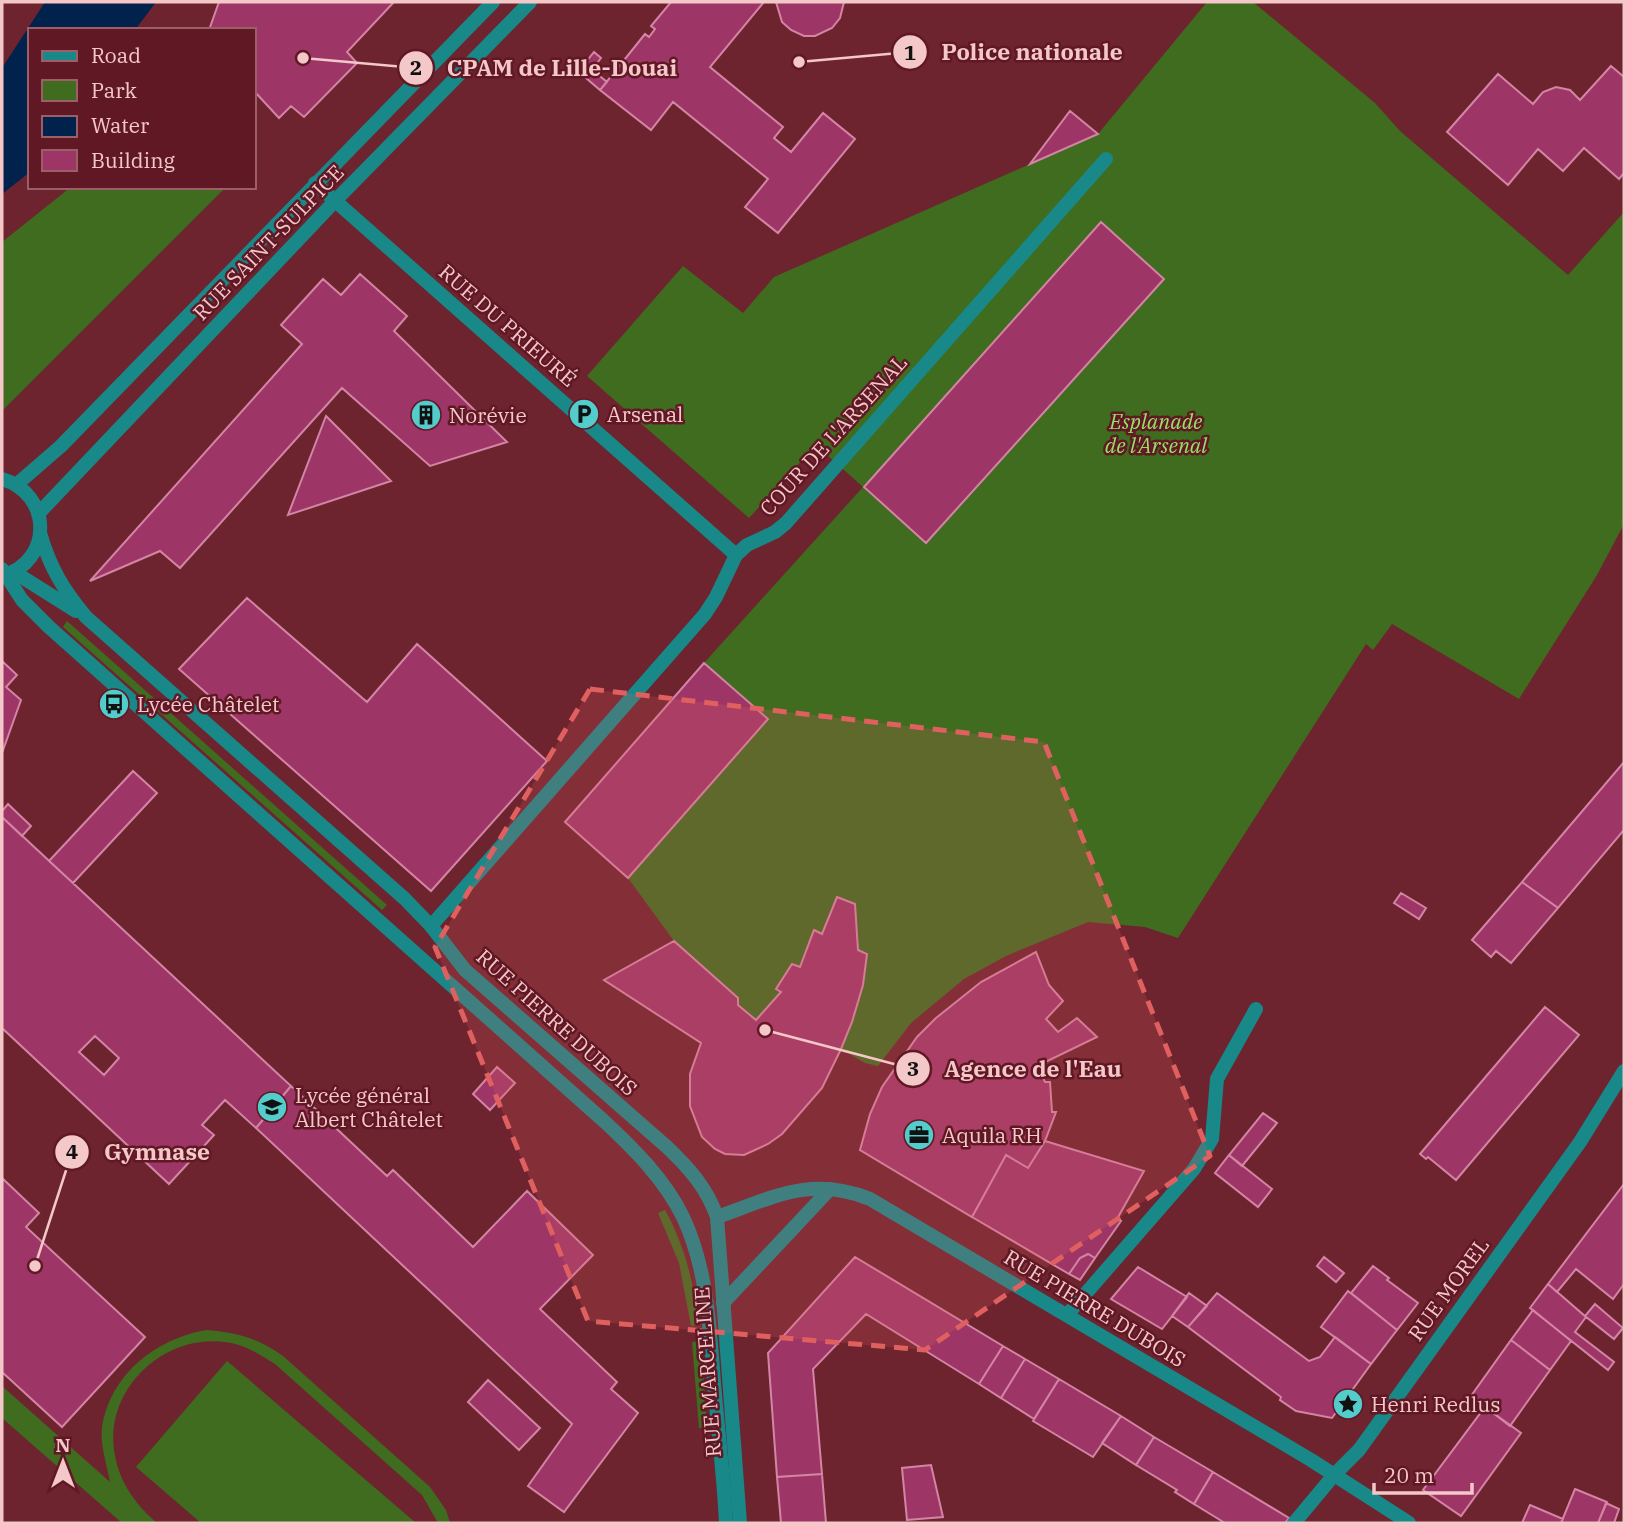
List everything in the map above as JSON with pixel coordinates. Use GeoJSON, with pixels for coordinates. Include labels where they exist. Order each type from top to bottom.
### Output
{"type":"FeatureCollection","features":[{"type":"Feature","properties":{"kind":"street","name":"RUE SAINT-SULPICE"},"geometry":{"type":"LineString","coordinates":[[16,485],[61,446],[493,2]]}},
{"type":"Feature","properties":{"kind":"street","name":"RUE SAINT-SULPICE"},"geometry":{"type":"LineString","coordinates":[[38,514],[335,201],[530,2]]}},
{"type":"Feature","properties":{"kind":"street","name":"COUR DE L'ARSENAL"},"geometry":{"type":"LineString","coordinates":[[736,555],[747,545],[775,532],[786,523],[1106,159]]}},
{"type":"Feature","properties":{"kind":"street","name":"RUE DU PRIEURÉ"},"geometry":{"type":"LineString","coordinates":[[315,183],[736,555]]}},
{"type":"Feature","properties":{"kind":"street"},"geometry":{"type":"LineString","coordinates":[[2,479],[27,494],[38,514]]}},
{"type":"Feature","properties":{"kind":"street","name":"RUE PIERRE DUBOIS"},"geometry":{"type":"LineString","coordinates":[[38,514],[40,533],[51,567],[86,617],[405,899],[431,926],[464,970],[685,1163],[711,1200],[717,1217],[803,1188],[830,1189],[870,1199],[1311,1460],[1409,1523]]}},
{"type":"Feature","properties":{"kind":"street"},"geometry":{"type":"LineString","coordinates":[[40,533],[32,556],[6,573],[22,600],[49,627],[605,1122],[654,1173],[682,1215],[702,1276],[726,1523]]}},
{"type":"Feature","properties":{"kind":"street"},"geometry":{"type":"LineString","coordinates":[[431,926],[705,614],[736,555]]}},
{"type":"Feature","properties":{"kind":"street","name":"RUE PIERRE DUBOIS"},"geometry":{"type":"LineString","coordinates":[[6,573],[86,617]]}},
{"type":"Feature","properties":{"kind":"street"},"geometry":{"type":"LineString","coordinates":[[1067,1315],[1194,1170],[1212,1139],[1217,1079],[1256,1009]]}},
{"type":"Feature","properties":{"kind":"street","name":"RUE MOREL"},"geometry":{"type":"LineString","coordinates":[[1294,1523],[1359,1450],[1580,1142],[1624,1071]]}},
{"type":"Feature","properties":{"kind":"street"},"geometry":{"type":"LineString","coordinates":[[723,1303],[830,1189]]}},
{"type":"Feature","properties":{"kind":"street","name":"RUE MARCELINE"},"geometry":{"type":"LineString","coordinates":[[717,1217],[740,1523]]}},
{"type":"Feature","properties":{"kind":"highlighted area"},"geometry":{"type":"Polygon","coordinates":[[[590,689],[1044,742],[1210,1156],[925,1350],[588,1321],[435,947],[590,689]]]}},
{"type":"Feature","properties":{"kind":"green space","name":"Esplanade de l'Arsenal"},"geometry":{"type":"Polygon","coordinates":[[[1207,2],[1253,2],[1375,103],[1400,131],[1568,275],[1624,212],[1624,524],[1597,575],[1519,699],[1392,624],[1373,650],[1366,644],[1178,938],[1145,927],[1088,922],[1006,956],[964,979],[911,1023],[878,1066],[865,1063],[841,1049],[856,1002],[866,954],[858,950],[855,904],[837,898],[822,934],[814,930],[800,967],[792,964],[776,988],[781,992],[756,1020],[738,1005],[738,998],[674,941],[628,878],[768,719],[704,663],[863,487],[816,445],[749,518],[587,376],[683,266],[743,313],[774,277],[1098,134],[1207,2]]]}},
{"type":"Feature","properties":{"kind":"green space"},"geometry":{"type":"Polygon","coordinates":[[[68,189],[224,189],[2,411],[2,242],[68,189]]]}},
{"type":"Feature","properties":{"kind":"green space"},"geometry":{"type":"Polygon","coordinates":[[[67,621],[387,905],[382,910],[63,627],[67,621]]]}},
{"type":"Feature","properties":{"kind":"green space"},"geometry":{"type":"Polygon","coordinates":[[[665,1210],[688,1266],[699,1325],[691,1326],[679,1263],[658,1213],[665,1210]]]}},
{"type":"Feature","properties":{"kind":"green space"},"geometry":{"type":"Polygon","coordinates":[[[207,1330],[247,1337],[283,1356],[430,1487],[446,1510],[450,1523],[438,1523],[422,1495],[275,1364],[259,1354],[231,1343],[207,1341],[162,1355],[129,1387],[119,1408],[114,1431],[117,1466],[130,1493],[157,1523],[122,1523],[2,1418],[2,1386],[110,1482],[102,1428],[115,1391],[126,1375],[154,1350],[188,1334],[207,1330]]]}},
{"type":"Feature","properties":{"kind":"green space"},"geometry":{"type":"Polygon","coordinates":[[[701,1341],[707,1427],[699,1428],[692,1342],[701,1341]]]}},
{"type":"Feature","properties":{"kind":"green space"},"geometry":{"type":"Polygon","coordinates":[[[227,1361],[416,1523],[201,1523],[136,1467],[227,1361]]]}},
{"type":"Feature","properties":{"kind":"water"},"geometry":{"type":"Polygon","coordinates":[[[45,2],[156,2],[136,28],[28,28],[45,2]]]}},
{"type":"Feature","properties":{"kind":"water"},"geometry":{"type":"Polygon","coordinates":[[[28,28],[28,174],[2,194],[2,68],[28,28]]]}},
{"type":"Feature","properties":{"kind":"building"},"geometry":{"type":"Polygon","coordinates":[[[219,2],[394,2],[347,52],[357,63],[304,117],[291,106],[279,118],[256,93],[256,28],[210,28],[219,2]]]}},
{"type":"Feature","properties":{"kind":"building"},"geometry":{"type":"Polygon","coordinates":[[[671,2],[764,2],[710,67],[783,127],[774,138],[791,152],[823,113],[855,139],[778,233],[745,207],[768,179],[673,102],[651,130],[600,90],[645,34],[649,37],[655,29],[651,26],[671,2]]]}},
{"type":"Feature","properties":{"kind":"building"},"geometry":{"type":"Polygon","coordinates":[[[776,2],[844,2],[840,18],[832,28],[815,36],[804,36],[782,22],[776,2]]]}},
{"type":"Feature","properties":{"kind":"building"},"geometry":{"type":"Polygon","coordinates":[[[594,52],[601,58],[586,78],[578,72],[594,52]]]}},
{"type":"Feature","properties":{"kind":"building"},"geometry":{"type":"Polygon","coordinates":[[[1611,66],[1624,77],[1624,173],[1619,179],[1584,148],[1563,171],[1538,149],[1508,185],[1447,132],[1498,74],[1533,104],[1543,92],[1556,87],[1570,90],[1580,100],[1611,66]]]}},
{"type":"Feature","properties":{"kind":"building"},"geometry":{"type":"Polygon","coordinates":[[[592,70],[607,82],[600,90],[586,78],[592,70]]]}},
{"type":"Feature","properties":{"kind":"building"},"geometry":{"type":"Polygon","coordinates":[[[1070,111],[1098,134],[1030,164],[1070,111]]]}},
{"type":"Feature","properties":{"kind":"building"},"geometry":{"type":"Polygon","coordinates":[[[1101,222],[1164,279],[926,543],[864,487],[1101,222]]]}},
{"type":"Feature","properties":{"kind":"building","name":"Norévie"},"geometry":{"type":"Polygon","coordinates":[[[360,274],[407,316],[394,331],[507,442],[430,466],[342,388],[180,568],[160,551],[90,581],[302,344],[281,325],[323,279],[341,295],[360,274]]]}},
{"type":"Feature","properties":{"kind":"building"},"geometry":{"type":"Polygon","coordinates":[[[326,416],[391,481],[288,515],[326,416]]]}},
{"type":"Feature","properties":{"kind":"building"},"geometry":{"type":"Polygon","coordinates":[[[247,598],[367,702],[417,644],[547,761],[431,891],[179,669],[247,598]]]}},
{"type":"Feature","properties":{"kind":"building"},"geometry":{"type":"Polygon","coordinates":[[[2,661],[17,675],[6,687],[21,700],[2,753],[2,661]]]}},
{"type":"Feature","properties":{"kind":"building"},"geometry":{"type":"Polygon","coordinates":[[[704,663],[768,719],[628,878],[565,822],[704,663]]]}},
{"type":"Feature","properties":{"kind":"building"},"geometry":{"type":"Polygon","coordinates":[[[1624,762],[1624,830],[1558,908],[1522,882],[1624,762]]]}},
{"type":"Feature","properties":{"kind":"building"},"geometry":{"type":"Polygon","coordinates":[[[133,771],[157,793],[73,883],[49,861],[133,771]]]}},
{"type":"Feature","properties":{"kind":"building"},"geometry":{"type":"Polygon","coordinates":[[[8,804],[31,826],[22,836],[2,817],[2,811],[8,804]]]}},
{"type":"Feature","properties":{"kind":"building"},"geometry":{"type":"Polygon","coordinates":[[[2,817],[291,1086],[256,1128],[225,1100],[202,1125],[214,1135],[169,1184],[2,1028],[2,817]],[[95,1036],[79,1052],[104,1075],[119,1058],[95,1036]]]}},
{"type":"Feature","properties":{"kind":"building"},"geometry":{"type":"Polygon","coordinates":[[[1522,882],[1558,908],[1511,963],[1496,951],[1491,957],[1472,940],[1522,882]]]}},
{"type":"Feature","properties":{"kind":"building"},"geometry":{"type":"Polygon","coordinates":[[[1401,893],[1426,908],[1419,919],[1394,903],[1401,893]]]}},
{"type":"Feature","properties":{"kind":"building"},"geometry":{"type":"Polygon","coordinates":[[[837,897],[855,904],[858,950],[867,954],[863,985],[841,1049],[822,1088],[782,1134],[744,1155],[725,1154],[702,1137],[690,1106],[690,1074],[701,1043],[604,980],[674,941],[738,998],[738,1005],[756,1020],[781,992],[776,989],[792,964],[800,967],[814,930],[822,934],[837,897]]]}},
{"type":"Feature","properties":{"kind":"building"},"geometry":{"type":"Polygon","coordinates":[[[1036,952],[1049,985],[1063,1001],[1046,1019],[1058,1032],[1077,1018],[1097,1037],[1037,1066],[1045,1082],[1050,1082],[1052,1112],[1056,1112],[1045,1141],[1028,1168],[1006,1155],[972,1217],[860,1150],[870,1114],[882,1087],[917,1037],[981,982],[1036,952]]]}},
{"type":"Feature","properties":{"kind":"building"},"geometry":{"type":"Polygon","coordinates":[[[1545,1007],[1579,1035],[1456,1180],[1428,1157],[1426,1159],[1420,1154],[1545,1007]]]}},
{"type":"Feature","properties":{"kind":"building"},"geometry":{"type":"Polygon","coordinates":[[[497,1067],[515,1083],[490,1110],[473,1094],[497,1067]]]}},
{"type":"Feature","properties":{"kind":"building"},"geometry":{"type":"Polygon","coordinates":[[[291,1086],[387,1176],[393,1170],[473,1247],[527,1191],[593,1255],[540,1309],[617,1382],[611,1389],[638,1413],[564,1512],[528,1486],[572,1424],[256,1128],[291,1086]]]}},
{"type":"Feature","properties":{"kind":"building"},"geometry":{"type":"Polygon","coordinates":[[[1263,1113],[1277,1123],[1242,1166],[1229,1155],[1263,1113]]]}},
{"type":"Feature","properties":{"kind":"building"},"geometry":{"type":"Polygon","coordinates":[[[1045,1141],[1144,1171],[1117,1219],[1121,1221],[1095,1258],[1088,1254],[1080,1258],[1069,1274],[972,1217],[1006,1155],[1028,1168],[1045,1141]]]}},
{"type":"Feature","properties":{"kind":"building"},"geometry":{"type":"Polygon","coordinates":[[[1229,1155],[1272,1189],[1258,1207],[1215,1173],[1229,1155]]]}},
{"type":"Feature","properties":{"kind":"building"},"geometry":{"type":"Polygon","coordinates":[[[2,1178],[39,1213],[26,1227],[145,1337],[62,1427],[2,1372],[2,1178]]]}},
{"type":"Feature","properties":{"kind":"building"},"geometry":{"type":"Polygon","coordinates":[[[1624,1184],[1624,1284],[1613,1299],[1576,1269],[1557,1292],[1548,1284],[1624,1184]]]}},
{"type":"Feature","properties":{"kind":"building"},"geometry":{"type":"Polygon","coordinates":[[[1088,1254],[1095,1258],[1080,1280],[1069,1274],[1080,1258],[1088,1254]]]}},
{"type":"Feature","properties":{"kind":"building"},"geometry":{"type":"Polygon","coordinates":[[[855,1257],[1003,1346],[979,1384],[866,1314],[813,1369],[822,1474],[777,1477],[768,1353],[855,1257]]]}},
{"type":"Feature","properties":{"kind":"building"},"geometry":{"type":"Polygon","coordinates":[[[1324,1257],[1344,1273],[1336,1282],[1317,1266],[1324,1257]]]}},
{"type":"Feature","properties":{"kind":"building"},"geometry":{"type":"Polygon","coordinates":[[[1373,1266],[1418,1303],[1397,1330],[1351,1293],[1373,1266]]]}},
{"type":"Feature","properties":{"kind":"building"},"geometry":{"type":"Polygon","coordinates":[[[1138,1267],[1187,1297],[1162,1329],[1111,1299],[1138,1267]]]}},
{"type":"Feature","properties":{"kind":"building"},"geometry":{"type":"Polygon","coordinates":[[[1548,1284],[1586,1317],[1575,1332],[1614,1362],[1608,1370],[1530,1308],[1548,1284]]]}},
{"type":"Feature","properties":{"kind":"building"},"geometry":{"type":"Polygon","coordinates":[[[1348,1291],[1397,1330],[1371,1364],[1321,1327],[1348,1291]]]}},
{"type":"Feature","properties":{"kind":"building"},"geometry":{"type":"Polygon","coordinates":[[[1189,1293],[1207,1306],[1188,1327],[1172,1316],[1189,1293]]]}},
{"type":"Feature","properties":{"kind":"building"},"geometry":{"type":"Polygon","coordinates":[[[1217,1293],[1309,1361],[1320,1357],[1335,1337],[1371,1364],[1332,1418],[1296,1411],[1188,1327],[1217,1293]]]}},
{"type":"Feature","properties":{"kind":"building"},"geometry":{"type":"Polygon","coordinates":[[[1595,1304],[1623,1328],[1614,1339],[1585,1316],[1595,1304]]]}},
{"type":"Feature","properties":{"kind":"building"},"geometry":{"type":"Polygon","coordinates":[[[1533,1310],[1571,1341],[1550,1370],[1511,1340],[1533,1310]]]}},
{"type":"Feature","properties":{"kind":"building"},"geometry":{"type":"Polygon","coordinates":[[[1511,1340],[1550,1370],[1510,1426],[1471,1396],[1511,1340]]]}},
{"type":"Feature","properties":{"kind":"building"},"geometry":{"type":"Polygon","coordinates":[[[1003,1346],[1025,1359],[1001,1398],[979,1384],[1003,1346]]]}},
{"type":"Feature","properties":{"kind":"building"},"geometry":{"type":"Polygon","coordinates":[[[1025,1359],[1059,1379],[1034,1419],[1001,1398],[1025,1359]]]}},
{"type":"Feature","properties":{"kind":"building"},"geometry":{"type":"Polygon","coordinates":[[[1059,1379],[1121,1416],[1093,1457],[1033,1421],[1059,1379]]]}},
{"type":"Feature","properties":{"kind":"building"},"geometry":{"type":"Polygon","coordinates":[[[488,1380],[540,1428],[519,1450],[468,1402],[488,1380]]]}},
{"type":"Feature","properties":{"kind":"building"},"geometry":{"type":"Polygon","coordinates":[[[1485,1407],[1521,1433],[1461,1516],[1423,1490],[1485,1407]]]}},
{"type":"Feature","properties":{"kind":"building"},"geometry":{"type":"Polygon","coordinates":[[[1121,1416],[1154,1437],[1136,1465],[1102,1443],[1121,1416]]]}},
{"type":"Feature","properties":{"kind":"building"},"geometry":{"type":"Polygon","coordinates":[[[1154,1437],[1213,1472],[1194,1504],[1175,1492],[1177,1490],[1136,1465],[1154,1437]]]}},
{"type":"Feature","properties":{"kind":"building"},"geometry":{"type":"Polygon","coordinates":[[[931,1465],[943,1517],[907,1520],[902,1468],[931,1465]]]}},
{"type":"Feature","properties":{"kind":"building"},"geometry":{"type":"Polygon","coordinates":[[[1213,1472],[1289,1518],[1285,1523],[1225,1523],[1194,1504],[1213,1472]]]}},
{"type":"Feature","properties":{"kind":"building"},"geometry":{"type":"Polygon","coordinates":[[[822,1474],[826,1523],[781,1523],[777,1477],[822,1474]]]}},
{"type":"Feature","properties":{"kind":"building"},"geometry":{"type":"Polygon","coordinates":[[[1575,1489],[1607,1502],[1598,1523],[1561,1523],[1575,1489]]]}},
{"type":"Feature","properties":{"kind":"building"},"geometry":{"type":"Polygon","coordinates":[[[1606,1503],[1619,1509],[1614,1523],[1598,1523],[1606,1503]]]}},
{"type":"Feature","properties":{"kind":"building"},"geometry":{"type":"Polygon","coordinates":[[[1530,1505],[1563,1519],[1561,1523],[1522,1523],[1530,1505]]]}},
{"type":"Feature","properties":{"kind":"place","name":"CPAM de Lille-Douai"},"geometry":{"type":"Point","coordinates":[303,58]}},
{"type":"Feature","properties":{"kind":"place","name":"Police nationale"},"geometry":{"type":"Point","coordinates":[799,62]}},
{"type":"Feature","properties":{"kind":"place","name":"Arsenal"},"geometry":{"type":"Point","coordinates":[584,414]}},
{"type":"Feature","properties":{"kind":"place","name":"Norévie"},"geometry":{"type":"Point","coordinates":[426,415]}},
{"type":"Feature","properties":{"kind":"place","name":"Lycée Châtelet"},"geometry":{"type":"Point","coordinates":[114,704]}},
{"type":"Feature","properties":{"kind":"place","name":"Agence de l'Eau"},"geometry":{"type":"Point","coordinates":[765,1030]}},
{"type":"Feature","properties":{"kind":"place","name":"Lycée général Albert Châtelet"},"geometry":{"type":"Point","coordinates":[272,1107]}},
{"type":"Feature","properties":{"kind":"place","name":"Aquila RH"},"geometry":{"type":"Point","coordinates":[919,1135]}},
{"type":"Feature","properties":{"kind":"place","name":"Gymnase"},"geometry":{"type":"Point","coordinates":[35,1266]}},
{"type":"Feature","properties":{"kind":"place","name":"Henri Redlus"},"geometry":{"type":"Point","coordinates":[1348,1404]}}]}
